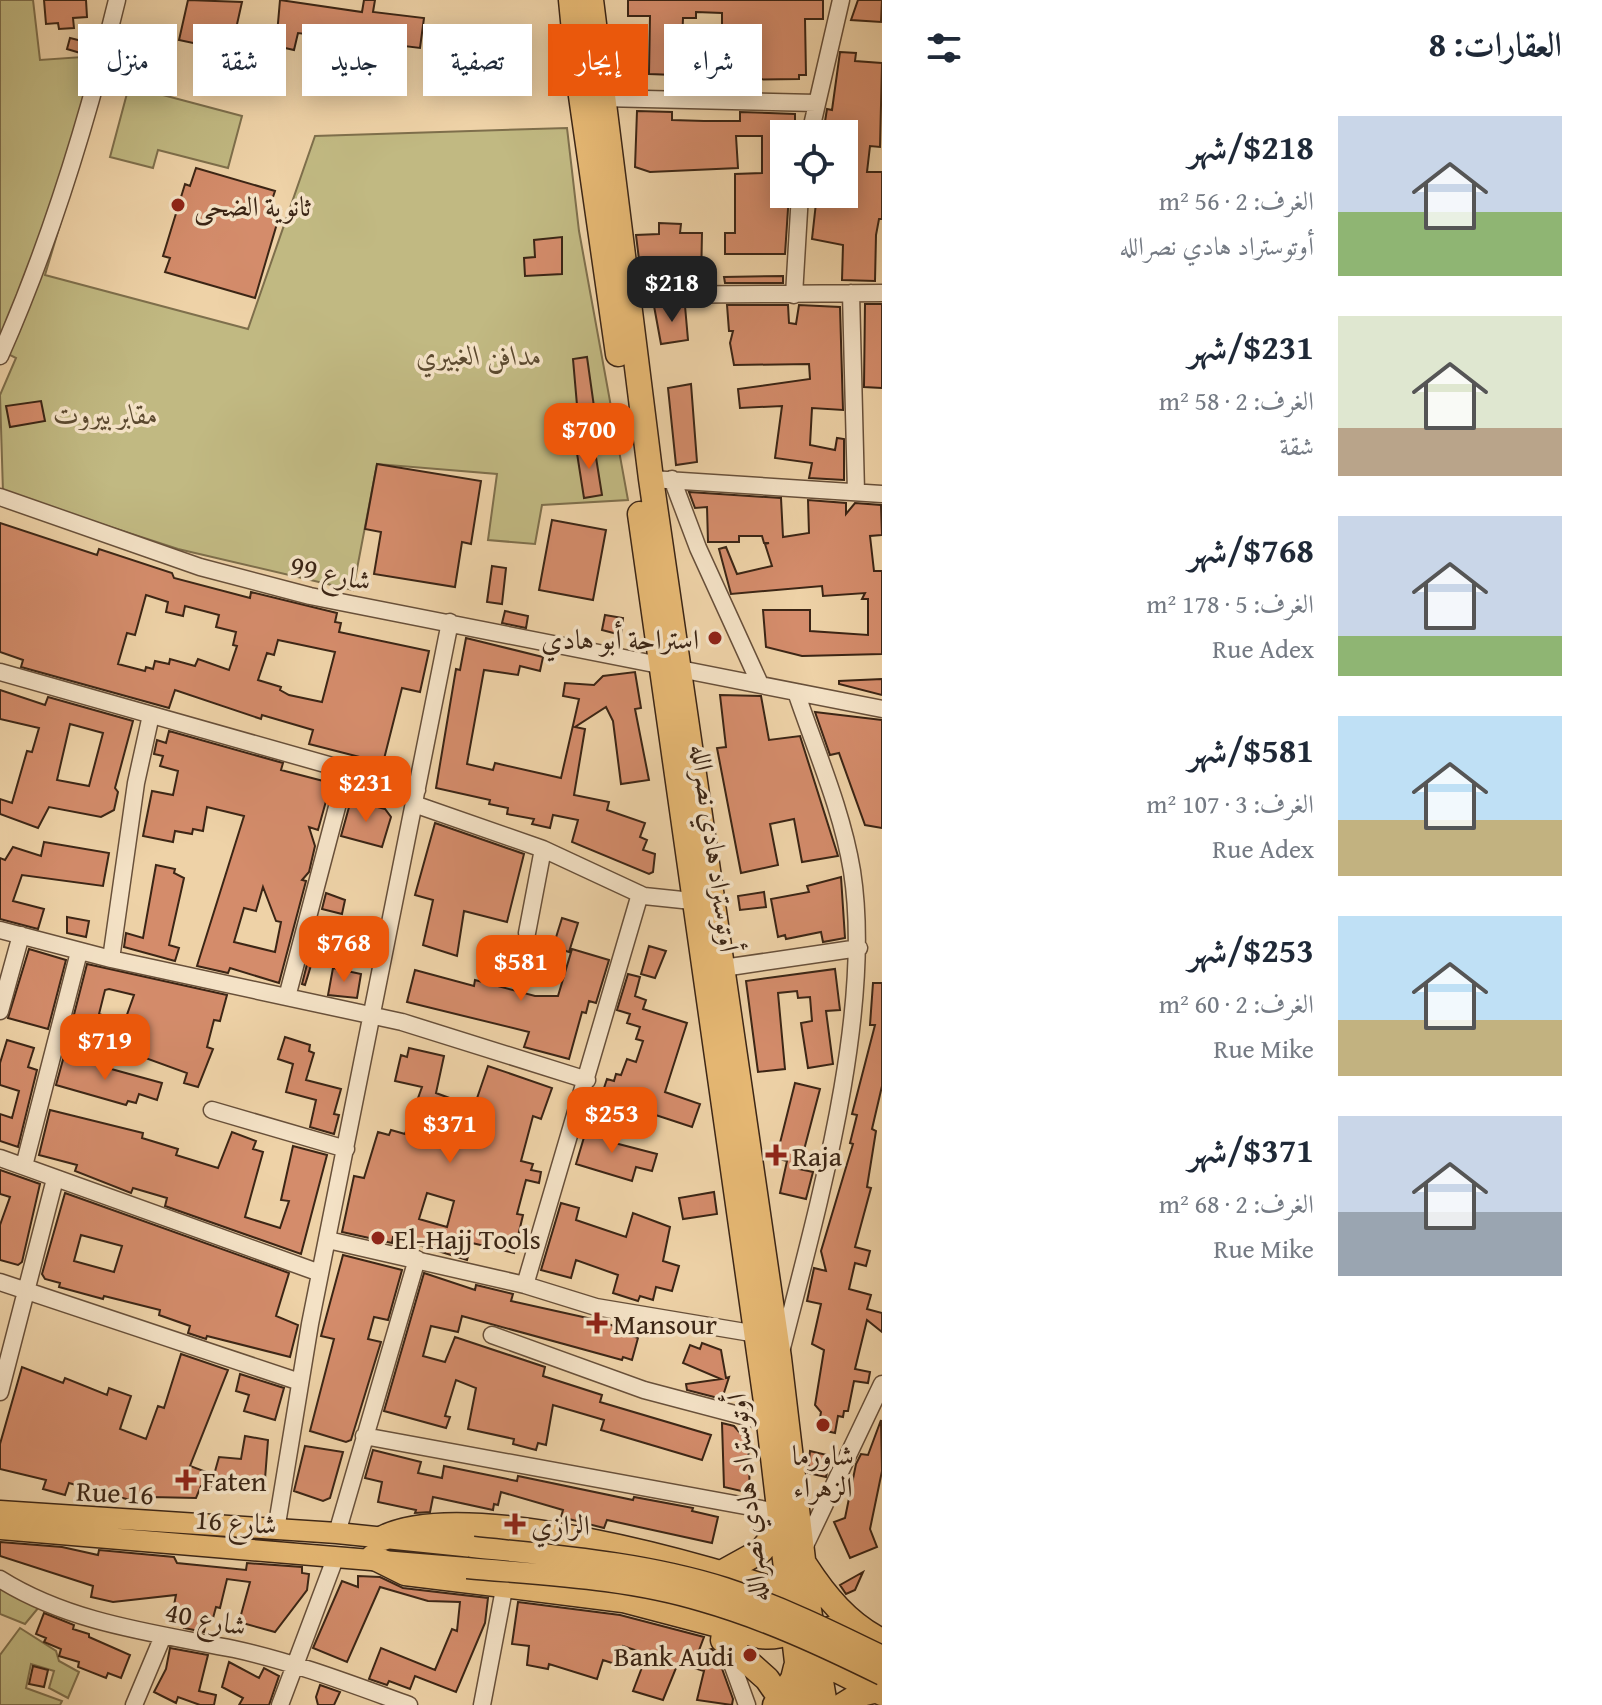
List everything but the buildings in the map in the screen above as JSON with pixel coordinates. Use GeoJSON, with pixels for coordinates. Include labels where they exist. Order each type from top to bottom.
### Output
{"type":"FeatureCollection","features":[{"type":"Feature","properties":{"kind":"highway","name":"أوتوستراد هادي نصرالله"},"geometry":{"type":"LineString","coordinates":[[571,0],[579,82],[670,668],[723,968],[779,1358],[804,1557],[801,1602],[803,1648],[825,1705]]}},
{"type":"Feature","properties":{"kind":"highway","name":"أوتوستراد هادي نصرالله"},"geometry":{"type":"LineString","coordinates":[[591,0],[627,295],[661,479],[670,668],[692,901],[757,1334],[779,1520],[801,1602]]}},
{"type":"Feature","properties":{"kind":"highway"},"geometry":{"type":"LineString","coordinates":[[723,1572],[761,1551],[779,1520]]}},
{"type":"Feature","properties":{"kind":"highway"},"geometry":{"type":"LineString","coordinates":[[801,1602],[723,1572],[587,1541],[473,1527],[418,1526],[378,1548],[405,1573],[623,1600],[716,1631],[775,1637],[880,1686]]}},
{"type":"Feature","properties":{"kind":"highway"},"geometry":{"type":"LineString","coordinates":[[804,1557],[818,1586],[871,1636]]}},
{"type":"Feature","properties":{"kind":"highway"},"geometry":{"type":"LineString","coordinates":[[786,1703],[803,1648],[837,1627],[871,1636]]}},
{"type":"Feature","properties":{"kind":"highway"},"geometry":{"type":"LineString","coordinates":[[716,1631],[753,1665],[786,1703]]}},
{"type":"Feature","properties":{"kind":"highway"},"geometry":{"type":"LineString","coordinates":[[843,1705],[880,1686]]}},
{"type":"Feature","properties":{"kind":"main road","name":"Rue 16"},"geometry":{"type":"LineString","coordinates":[[0,1511],[337,1533],[378,1548]]}},
{"type":"Feature","properties":{"kind":"main road","name":"شارع 16"},"geometry":{"type":"LineString","coordinates":[[0,1529],[336,1556],[378,1548],[467,1568],[578,1577],[700,1600],[807,1638],[880,1686]]}},
{"type":"Feature","properties":{"kind":"main road"},"geometry":{"type":"LineString","coordinates":[[378,1548],[473,1547],[617,1563],[676,1575],[726,1589],[804,1618],[882,1656]]}},
{"type":"Feature","properties":{"kind":"street"},"geometry":{"type":"LineString","coordinates":[[0,356],[32,284],[78,151],[117,0]]}},
{"type":"Feature","properties":{"kind":"street"},"geometry":{"type":"LineString","coordinates":[[813,120],[841,0]]}},
{"type":"Feature","properties":{"kind":"street"},"geometry":{"type":"LineString","coordinates":[[602,98],[816,103]]}},
{"type":"Feature","properties":{"kind":"street"},"geometry":{"type":"LineString","coordinates":[[794,295],[799,208]]}},
{"type":"Feature","properties":{"kind":"street"},"geometry":{"type":"LineString","coordinates":[[851,293],[856,492]]}},
{"type":"Feature","properties":{"kind":"street"},"geometry":{"type":"LineString","coordinates":[[627,295],[882,293]]}},
{"type":"Feature","properties":{"kind":"street"},"geometry":{"type":"LineString","coordinates":[[661,479],[882,494]]}},
{"type":"Feature","properties":{"kind":"street"},"geometry":{"type":"LineString","coordinates":[[661,479],[698,548],[760,684]]}},
{"type":"Feature","properties":{"kind":"street","name":"شارع 99"},"geometry":{"type":"LineString","coordinates":[[0,497],[200,567],[310,596],[882,709]]}},
{"type":"Feature","properties":{"kind":"street"},"geometry":{"type":"LineString","coordinates":[[276,1530],[320,1273],[450,622]]}},
{"type":"Feature","properties":{"kind":"street"},"geometry":{"type":"LineString","coordinates":[[0,672],[347,769],[543,849],[640,894],[692,901]]}},
{"type":"Feature","properties":{"kind":"street"},"geometry":{"type":"LineString","coordinates":[[779,1358],[835,1115],[859,948],[847,844],[796,692]]}},
{"type":"Feature","properties":{"kind":"street"},"geometry":{"type":"LineString","coordinates":[[111,959],[136,783],[151,715]]}},
{"type":"Feature","properties":{"kind":"street"},"geometry":{"type":"LineString","coordinates":[[287,997],[347,769]]}},
{"type":"Feature","properties":{"kind":"street"},"geometry":{"type":"LineString","coordinates":[[527,933],[543,849]]}},
{"type":"Feature","properties":{"kind":"street"},"geometry":{"type":"LineString","coordinates":[[525,1285],[640,894]]}},
{"type":"Feature","properties":{"kind":"street"},"geometry":{"type":"LineString","coordinates":[[0,930],[79,952],[371,1015],[490,1047],[587,1080]]}},
{"type":"Feature","properties":{"kind":"street"},"geometry":{"type":"LineString","coordinates":[[0,1011],[21,935]]}},
{"type":"Feature","properties":{"kind":"street"},"geometry":{"type":"LineString","coordinates":[[723,968],[859,948]]}},
{"type":"Feature","properties":{"kind":"street"},"geometry":{"type":"LineString","coordinates":[[24,1166],[79,952]]}},
{"type":"Feature","properties":{"kind":"street"},"geometry":{"type":"LineString","coordinates":[[212,1110],[346,1149]]}},
{"type":"Feature","properties":{"kind":"street"},"geometry":{"type":"LineString","coordinates":[[0,1158],[320,1273]]}},
{"type":"Feature","properties":{"kind":"street"},"geometry":{"type":"LineString","coordinates":[[0,1392],[5,1354],[26,1293],[55,1179]]}},
{"type":"Feature","properties":{"kind":"street"},"geometry":{"type":"LineString","coordinates":[[328,1240],[525,1285],[596,1307],[757,1334]]}},
{"type":"Feature","properties":{"kind":"street"},"geometry":{"type":"LineString","coordinates":[[337,1533],[417,1259]]}},
{"type":"Feature","properties":{"kind":"street"},"geometry":{"type":"LineString","coordinates":[[0,1282],[300,1382]]}},
{"type":"Feature","properties":{"kind":"street"},"geometry":{"type":"LineString","coordinates":[[492,1335],[644,1390],[769,1423]]}},
{"type":"Feature","properties":{"kind":"street"},"geometry":{"type":"LineString","coordinates":[[804,1557],[882,1384]]}},
{"type":"Feature","properties":{"kind":"street"},"geometry":{"type":"LineString","coordinates":[[364,1436],[779,1520]]}},
{"type":"Feature","properties":{"kind":"street"},"geometry":{"type":"LineString","coordinates":[[280,1705],[336,1556]]}},
{"type":"Feature","properties":{"kind":"street","name":"شارع 40"},"geometry":{"type":"LineString","coordinates":[[0,1579],[23,1593],[82,1616],[296,1664],[409,1705]]}},
{"type":"Feature","properties":{"kind":"street"},"geometry":{"type":"LineString","coordinates":[[482,1705],[505,1584]]}},
{"type":"Feature","properties":{"kind":"street"},"geometry":{"type":"LineString","coordinates":[[716,1631],[747,1705]]}},
{"type":"Feature","properties":{"kind":"street"},"geometry":{"type":"LineString","coordinates":[[134,1705],[163,1636]]}},
{"type":"Feature","properties":{"kind":"green space"},"geometry":{"type":"Polygon","coordinates":[[[0,0],[33,0],[40,60],[78,57],[78,96],[99,96],[45,275],[248,329],[315,136],[567,128],[579,231],[628,500],[542,505],[535,544],[488,540],[497,474],[377,464],[353,590],[178,549],[3,492],[0,395],[16,358],[0,350],[0,0]]]}},
{"type":"Feature","properties":{"kind":"green space"},"geometry":{"type":"Polygon","coordinates":[[[126,96],[167,96],[242,116],[228,168],[158,150],[153,168],[110,157],[126,96]]]}},
{"type":"Feature","properties":{"kind":"green space"},"geometry":{"type":"Polygon","coordinates":[[[0,1587],[39,1607],[25,1624],[0,1614],[0,1587]]]}},
{"type":"Feature","properties":{"kind":"green space"},"geometry":{"type":"Polygon","coordinates":[[[20,1628],[56,1651],[59,1661],[79,1672],[68,1698],[49,1688],[54,1671],[31,1664],[26,1688],[62,1701],[60,1705],[0,1705],[0,1655],[20,1628]]]}},
{"type":"Feature","properties":{"kind":"place","name":"ثانوية الضحى"},"geometry":{"type":"Point","coordinates":[178,205]}},
{"type":"Feature","properties":{"kind":"place","name":"استراحة أبو هادي"},"geometry":{"type":"Point","coordinates":[715,638]}},
{"type":"Feature","properties":{"kind":"place","name":"Raja"},"geometry":{"type":"Point","coordinates":[776,1155]}},
{"type":"Feature","properties":{"kind":"place","name":"El-Hajj Tools"},"geometry":{"type":"Point","coordinates":[378,1238]}},
{"type":"Feature","properties":{"kind":"place","name":"Mansour"},"geometry":{"type":"Point","coordinates":[597,1323]}},
{"type":"Feature","properties":{"kind":"place","name":"شاورما الزهراء"},"geometry":{"type":"Point","coordinates":[823,1425]}},
{"type":"Feature","properties":{"kind":"place","name":"Faten"},"geometry":{"type":"Point","coordinates":[186,1480]}},
{"type":"Feature","properties":{"kind":"place","name":"الرازي"},"geometry":{"type":"Point","coordinates":[515,1524]}},
{"type":"Feature","properties":{"kind":"place","name":"Bank Audi"},"geometry":{"type":"Point","coordinates":[750,1655]}},
{"type":"Feature","properties":{"kind":"park label","name":"مدافن الغبيري"},"geometry":{"type":"Point","coordinates":[479,354]}},
{"type":"Feature","properties":{"kind":"park label","name":"مقابر بيروت"},"geometry":{"type":"Point","coordinates":[106,413]}}]}
